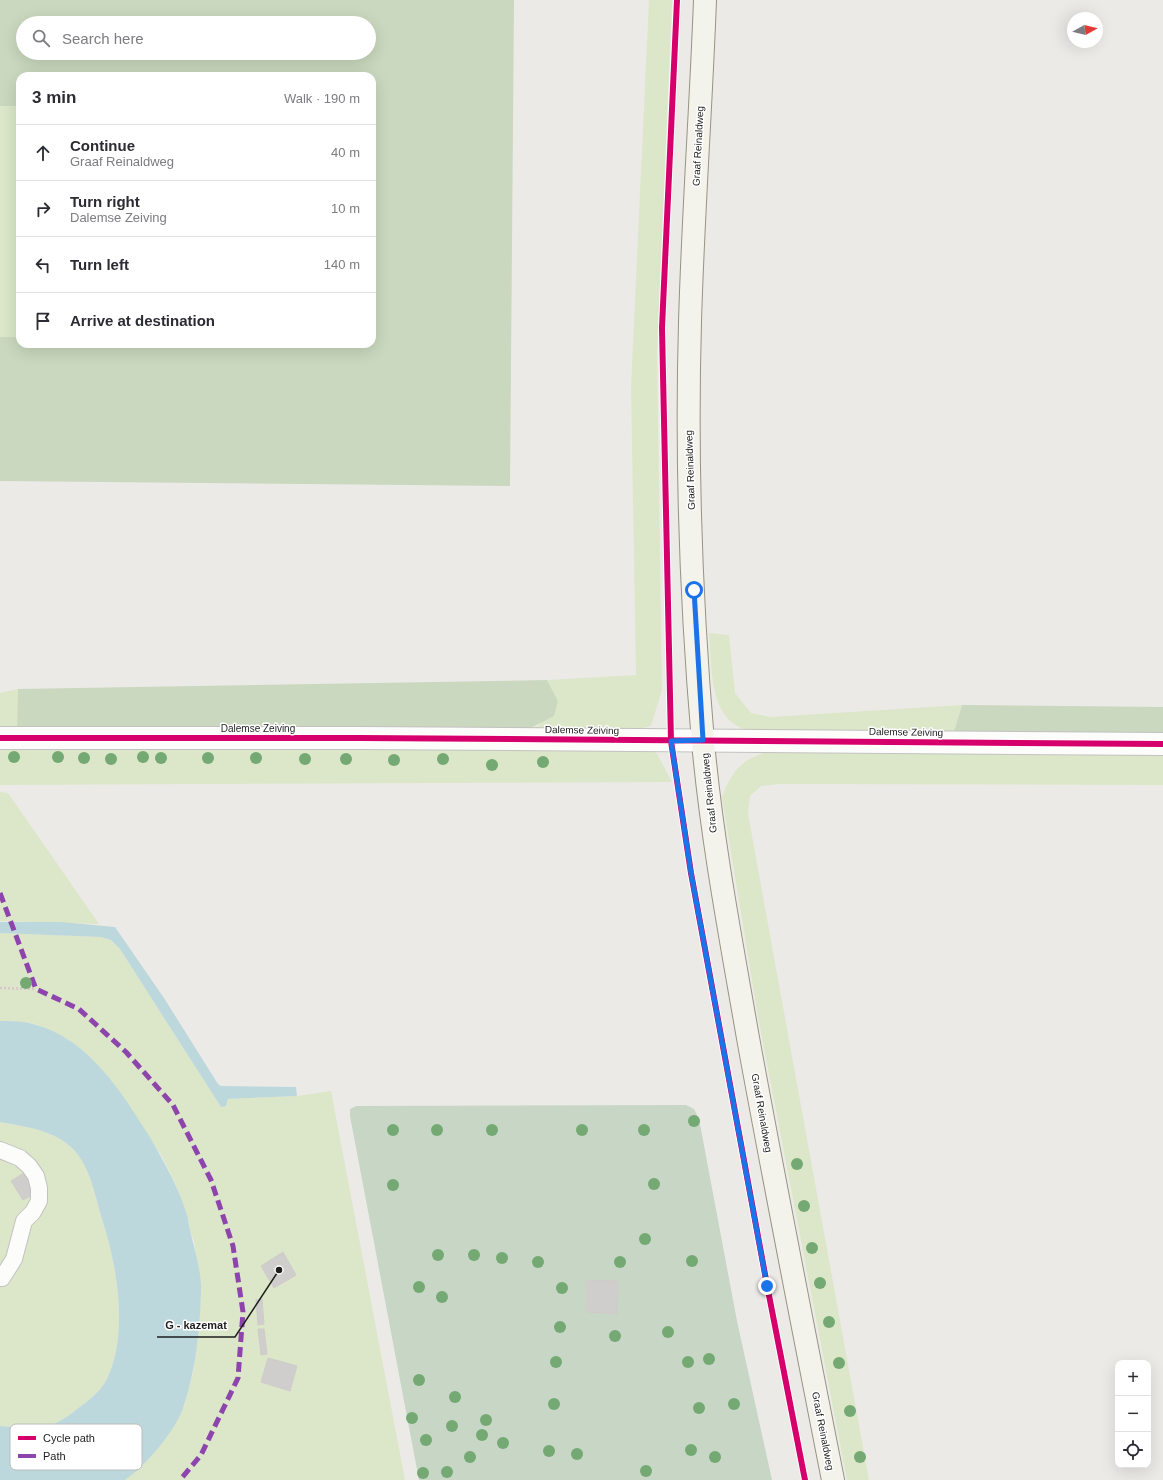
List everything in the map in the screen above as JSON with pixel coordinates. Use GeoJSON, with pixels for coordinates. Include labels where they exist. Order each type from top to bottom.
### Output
{"type":"FeatureCollection","features":[{"type":"Feature","properties":{"kind":"main road","name":"Graaf Reinaldweg"},"geometry":{"type":"LineString","coordinates":[[705,0],[690,320],[688,426],[694,590],[703,740],[713,828],[726,913],[770,1158],[833,1480]]}},
{"type":"Feature","properties":{"kind":"street","name":"Dalemse Zeiving"},"geometry":{"type":"LineString","coordinates":[[0,738],[703,740],[1163,744]]}},
{"type":"Feature","properties":{"kind":"lane"},"geometry":{"type":"LineString","coordinates":[[0,1150],[20,1158],[29,1166],[36,1176],[39,1188],[39,1201],[33,1212],[24,1221],[20,1230],[14,1259],[2,1278],[0,1278]]}},
{"type":"Feature","properties":{"kind":"path"},"geometry":{"type":"LineString","coordinates":[[0,988],[36,989]]}},
{"type":"Feature","properties":{"kind":"green space"},"geometry":{"type":"Polygon","coordinates":[[[0,0],[514,0],[510,486],[0,481],[0,337],[16,337],[16,348],[376,348],[376,72],[16,72],[16,106],[0,106],[0,0]]]}},
{"type":"Feature","properties":{"kind":"green space"},"geometry":{"type":"Polygon","coordinates":[[[649,0],[672,0],[657,354],[662,690],[651,726],[635,730],[521,733],[539,725],[558,701],[547,680],[636,675],[631,386],[649,0]]]}},
{"type":"Feature","properties":{"kind":"green space"},"geometry":{"type":"Polygon","coordinates":[[[0,106],[16,106],[16,337],[0,337],[0,106]]]}},
{"type":"Feature","properties":{"kind":"green space"},"geometry":{"type":"Polygon","coordinates":[[[709,633],[729,635],[735,693],[751,713],[771,717],[962,705],[953,735],[758,732],[741,728],[729,720],[722,710],[717,698],[712,672],[709,633]]]}},
{"type":"Feature","properties":{"kind":"green space"},"geometry":{"type":"Polygon","coordinates":[[[547,680],[558,701],[554,716],[521,733],[17,731],[18,689],[547,680]]]}},
{"type":"Feature","properties":{"kind":"green space"},"geometry":{"type":"Polygon","coordinates":[[[18,689],[17,731],[0,731],[0,693],[18,689]]]}},
{"type":"Feature","properties":{"kind":"green space"},"geometry":{"type":"Polygon","coordinates":[[[962,705],[1163,707],[1163,735],[953,735],[962,705]]]}},
{"type":"Feature","properties":{"kind":"green space"},"geometry":{"type":"Polygon","coordinates":[[[0,743],[649,746],[656,752],[672,782],[0,785],[0,743]]]}},
{"type":"Feature","properties":{"kind":"green space"},"geometry":{"type":"Polygon","coordinates":[[[769,751],[1163,751],[1163,785],[779,784],[761,786],[750,796],[748,814],[869,1480],[847,1480],[758,1017],[722,797],[730,779],[739,767],[751,758],[769,751]]]}},
{"type":"Feature","properties":{"kind":"green space"},"geometry":{"type":"Polygon","coordinates":[[[0,792],[8,793],[99,924],[0,921],[0,792]]]}},
{"type":"Feature","properties":{"kind":"green space"},"geometry":{"type":"Polygon","coordinates":[[[0,933],[101,937],[111,940],[120,949],[221,1107],[228,1099],[297,1096],[331,1091],[405,1480],[125,1480],[136,1470],[142,1470],[142,1465],[150,1458],[166,1438],[184,1406],[193,1373],[199,1331],[201,1292],[194,1241],[190,1231],[187,1215],[175,1183],[161,1155],[115,1085],[95,1062],[77,1046],[42,1027],[32,1023],[0,1021],[0,933]]]}},
{"type":"Feature","properties":{"kind":"green space"},"geometry":{"type":"Polygon","coordinates":[[[686,1105],[694,1109],[699,1119],[737,1321],[772,1480],[419,1480],[350,1116],[350,1109],[356,1106],[686,1105]]]}},
{"type":"Feature","properties":{"kind":"green space"},"geometry":{"type":"Polygon","coordinates":[[[0,1122],[40,1130],[59,1138],[75,1151],[85,1166],[92,1184],[112,1257],[116,1278],[119,1320],[118,1341],[114,1361],[107,1379],[94,1396],[68,1416],[54,1424],[10,1424],[10,1427],[0,1426],[0,1122]]]}},
{"type":"Feature","properties":{"kind":"water"},"geometry":{"type":"Polygon","coordinates":[[[0,922],[61,922],[115,927],[164,998],[218,1084],[221,1086],[296,1087],[297,1096],[228,1099],[226,1106],[221,1107],[120,949],[111,940],[101,937],[0,933],[0,922]]]}},
{"type":"Feature","properties":{"kind":"water"},"geometry":{"type":"Polygon","coordinates":[[[0,1021],[29,1023],[53,1031],[88,1055],[116,1086],[151,1139],[176,1186],[184,1205],[196,1253],[201,1285],[198,1335],[192,1377],[184,1405],[175,1425],[160,1446],[142,1466],[142,1424],[53,1424],[68,1416],[94,1396],[107,1379],[114,1361],[118,1341],[119,1320],[116,1278],[107,1237],[92,1184],[85,1166],[75,1151],[59,1138],[40,1130],[0,1122],[0,1021]]]}},
{"type":"Feature","properties":{"kind":"water"},"geometry":{"type":"Polygon","coordinates":[[[0,1426],[10,1427],[10,1470],[138,1470],[125,1480],[0,1480],[0,1426]]]}},
{"type":"Feature","properties":{"kind":"building"},"geometry":{"type":"Polygon","coordinates":[[[24,1173],[36,1193],[23,1200],[11,1181],[24,1173]]]}},
{"type":"Feature","properties":{"kind":"building"},"geometry":{"type":"Polygon","coordinates":[[[283,1252],[296,1275],[274,1288],[261,1266],[283,1252]]]}},
{"type":"Feature","properties":{"kind":"building"},"geometry":{"type":"Polygon","coordinates":[[[587,1280],[618,1281],[617,1314],[587,1312],[587,1280]]]}},
{"type":"Feature","properties":{"kind":"building"},"geometry":{"type":"Polygon","coordinates":[[[262,1299],[264,1324],[258,1325],[256,1300],[262,1299]]]}},
{"type":"Feature","properties":{"kind":"building"},"geometry":{"type":"Polygon","coordinates":[[[258,1329],[264,1329],[267,1354],[261,1355],[258,1329]]]}},
{"type":"Feature","properties":{"kind":"building"},"geometry":{"type":"Polygon","coordinates":[[[268,1358],[297,1366],[290,1391],[261,1382],[268,1358]]]}},
{"type":"Feature","properties":{"kind":"marked path"},"geometry":{"type":"LineString","coordinates":[[0,893],[36,989],[79,1009],[126,1052],[173,1105],[211,1180],[233,1246],[243,1312],[238,1378],[201,1455],[180,1480]]}},
{"type":"Feature","properties":{"kind":"cycle path"},"geometry":{"type":"LineString","coordinates":[[677,0],[662,328],[671,741],[691,873],[767,1285],[805,1480]]}},
{"type":"Feature","properties":{"kind":"cycle path"},"geometry":{"type":"LineString","coordinates":[[0,738],[360,738],[1163,744]]}},
{"type":"Feature","properties":{"kind":"place","name":"G - kazemat"},"geometry":{"type":"Point","coordinates":[279,1270]}},
{"type":"Feature","properties":{"kind":"route"},"geometry":{"type":"LineString","coordinates":[[694,590],[703,740],[671,741],[691,873],[767,1286]]}}]}
